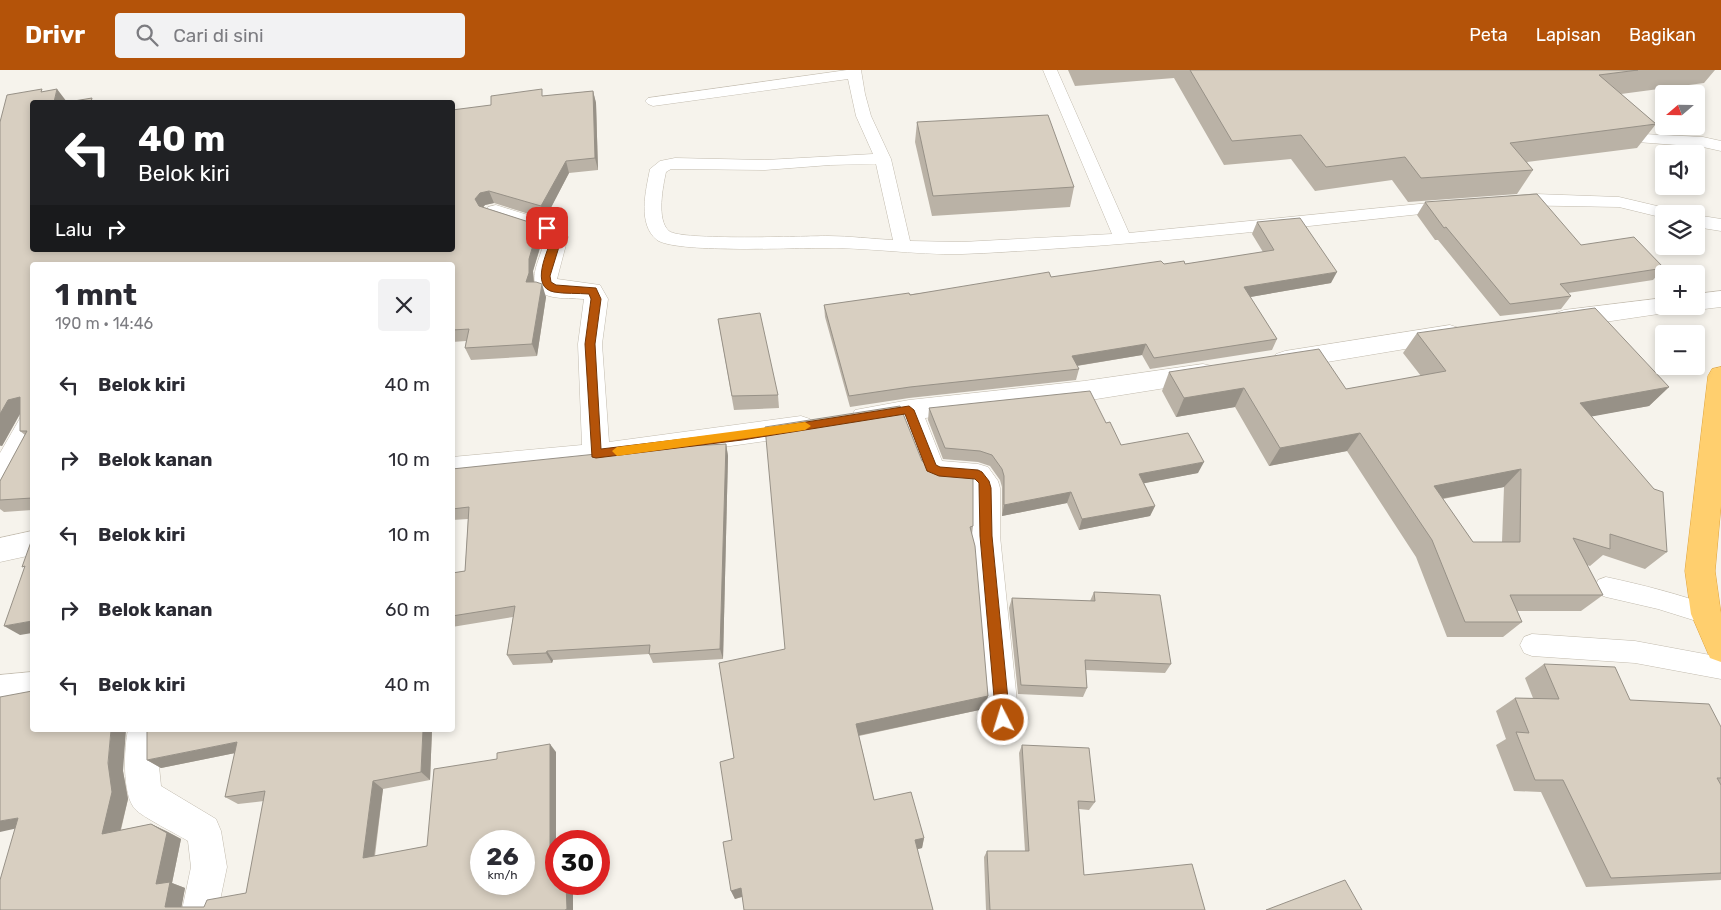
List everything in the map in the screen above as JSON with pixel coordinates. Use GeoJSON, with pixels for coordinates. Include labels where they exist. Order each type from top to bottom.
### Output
{"type":"FeatureCollection","features":[{"type":"Feature","properties":{"kind":"highway"},"geometry":{"type":"LineString","coordinates":[[1721,376],[1700,571],[1713,607],[1721,648]]}},
{"type":"Feature","properties":{"kind":"street"},"geometry":{"type":"LineString","coordinates":[[493,212],[555,231],[557,237],[545,276],[546,283],[554,289],[592,290],[596,299],[590,344],[596,454]]}},
{"type":"Feature","properties":{"kind":"street"},"geometry":{"type":"LineString","coordinates":[[1705,301],[1721,299]]}},
{"type":"Feature","properties":{"kind":"street"},"geometry":{"type":"LineString","coordinates":[[1541,322],[1655,307]]}},
{"type":"Feature","properties":{"kind":"street"},"geometry":{"type":"LineString","coordinates":[[1267,363],[1474,330]]}},
{"type":"Feature","properties":{"kind":"street"},"geometry":{"type":"LineString","coordinates":[[455,468],[596,454],[742,436],[909,410],[1084,391],[1227,369]]}},
{"type":"Feature","properties":{"kind":"street"},"geometry":{"type":"LineString","coordinates":[[909,410],[931,468],[939,472],[978,475],[984,481],[986,488],[986,536],[1003,720]]}},
{"type":"Feature","properties":{"kind":"street"},"geometry":{"type":"LineString","coordinates":[[0,478],[30,424]]}},
{"type":"Feature","properties":{"kind":"street"},"geometry":{"type":"LineString","coordinates":[[0,550],[30,542]]}},
{"type":"Feature","properties":{"kind":"street"},"geometry":{"type":"LineString","coordinates":[[0,690],[30,687]]}},
{"type":"Feature","properties":{"kind":"street"},"geometry":{"type":"LineString","coordinates":[[144,732],[141,742],[142,777],[147,798],[204,831],[208,867],[200,910]]}},
{"type":"Feature","properties":{"kind":"lane"},"geometry":{"type":"LineString","coordinates":[[1050,70],[1123,239]]}},
{"type":"Feature","properties":{"kind":"lane"},"geometry":{"type":"LineString","coordinates":[[653,101],[854,72],[859,104],[868,130],[883,159],[903,247]]}},
{"type":"Feature","properties":{"kind":"lane"},"geometry":{"type":"LineString","coordinates":[[1643,139],[1703,142],[1721,146]]}},
{"type":"Feature","properties":{"kind":"lane"},"geometry":{"type":"LineString","coordinates":[[883,159],[830,160],[765,165],[675,163],[658,169],[652,209],[659,234],[665,239],[728,243],[830,242],[903,247],[962,248],[1123,239],[1382,211],[1468,204]]}},
{"type":"Feature","properties":{"kind":"lane"},"geometry":{"type":"LineString","coordinates":[[1497,202],[1535,199],[1619,202],[1655,211]]}},
{"type":"Feature","properties":{"kind":"lane"},"geometry":{"type":"LineString","coordinates":[[1705,222],[1721,225]]}},
{"type":"Feature","properties":{"kind":"lane"},"geometry":{"type":"LineString","coordinates":[[1606,586],[1658,599],[1713,607]]}},
{"type":"Feature","properties":{"kind":"lane"},"geometry":{"type":"LineString","coordinates":[[1532,645],[1635,652],[1721,668]]}},
{"type":"Feature","properties":{"kind":"building"},"geometry":{"type":"Polygon","coordinates":[[[1190,70],[1638,70],[1599,75],[1655,123],[1510,143],[1533,170],[1421,178],[1405,157],[1326,167],[1301,135],[1232,141],[1190,70]]]}},
{"type":"Feature","properties":{"kind":"building"},"geometry":{"type":"Polygon","coordinates":[[[42,89],[41,92],[57,89],[54,100],[30,100],[30,252],[455,252],[455,110],[491,105],[491,96],[542,89],[542,96],[593,91],[595,158],[566,161],[541,206],[489,191],[480,193],[475,199],[479,206],[532,223],[529,229],[538,228],[529,259],[529,273],[526,282],[542,284],[532,344],[465,348],[469,329],[455,330],[455,262],[30,262],[30,498],[0,500],[0,481],[27,431],[20,431],[20,397],[8,400],[0,414],[0,122],[7,95],[42,89]]]}},
{"type":"Feature","properties":{"kind":"building"},"geometry":{"type":"Polygon","coordinates":[[[1048,115],[1074,187],[933,196],[917,122],[1048,115]]]}},
{"type":"Feature","properties":{"kind":"building"},"geometry":{"type":"Polygon","coordinates":[[[1537,194],[1581,245],[1634,237],[1661,265],[1655,265],[1655,269],[1560,284],[1571,296],[1510,304],[1446,227],[1444,228],[1425,202],[1537,194]]]}},
{"type":"Feature","properties":{"kind":"building"},"geometry":{"type":"Polygon","coordinates":[[[1300,218],[1337,272],[1244,287],[1277,339],[1154,358],[1146,344],[1072,356],[1079,369],[910,387],[849,396],[824,305],[909,293],[910,295],[1049,272],[1051,277],[1161,261],[1164,264],[1184,261],[1185,264],[1274,250],[1257,222],[1300,218]]]}},
{"type":"Feature","properties":{"kind":"building"},"geometry":{"type":"Polygon","coordinates":[[[1595,308],[1655,372],[1655,375],[1658,375],[1669,387],[1580,403],[1654,489],[1663,492],[1667,552],[1610,534],[1610,549],[1573,538],[1603,595],[1510,595],[1522,622],[1465,622],[1432,540],[1360,433],[1280,448],[1244,388],[1184,398],[1169,372],[1319,349],[1346,389],[1446,371],[1417,333],[1595,308]],[[1521,469],[1434,486],[1473,542],[1520,542],[1521,469]]]}},
{"type":"Feature","properties":{"kind":"building"},"geometry":{"type":"Polygon","coordinates":[[[760,313],[778,395],[732,396],[718,319],[760,313]]]}},
{"type":"Feature","properties":{"kind":"building"},"geometry":{"type":"Polygon","coordinates":[[[1090,391],[1106,423],[1110,422],[1121,445],[1188,433],[1204,462],[1139,474],[1155,506],[1082,519],[1071,492],[1004,505],[1004,476],[1002,469],[992,455],[980,451],[945,448],[929,408],[1090,391]]]}},
{"type":"Feature","properties":{"kind":"building"},"geometry":{"type":"Polygon","coordinates":[[[900,406],[922,461],[941,468],[973,471],[973,526],[970,527],[975,546],[988,696],[856,724],[874,800],[911,792],[924,838],[915,840],[933,910],[744,910],[741,888],[731,891],[723,842],[732,840],[720,762],[734,758],[719,663],[785,649],[765,427],[900,406]]]}},
{"type":"Feature","properties":{"kind":"building"},"geometry":{"type":"Polygon","coordinates":[[[726,444],[720,649],[649,654],[650,645],[507,655],[515,606],[455,616],[455,573],[465,571],[469,507],[455,509],[455,469],[654,448],[726,444]]]}},
{"type":"Feature","properties":{"kind":"building"},"geometry":{"type":"Polygon","coordinates":[[[30,545],[30,621],[4,626],[25,566],[22,567],[30,545]]]}},
{"type":"Feature","properties":{"kind":"building"},"geometry":{"type":"Polygon","coordinates":[[[1094,592],[1160,595],[1171,664],[1085,660],[1087,688],[1021,685],[1012,598],[1095,601],[1094,592]]]}},
{"type":"Feature","properties":{"kind":"building"},"geometry":{"type":"Polygon","coordinates":[[[1544,664],[1615,667],[1630,700],[1709,704],[1721,727],[1721,778],[1717,778],[1721,785],[1721,873],[1611,878],[1563,780],[1535,780],[1516,732],[1529,733],[1515,698],[1559,699],[1544,664]]]}},
{"type":"Feature","properties":{"kind":"building"},"geometry":{"type":"Polygon","coordinates":[[[30,691],[30,732],[111,732],[108,763],[112,792],[102,834],[151,824],[167,833],[156,884],[170,882],[165,907],[204,907],[207,900],[246,893],[265,791],[225,797],[237,742],[147,760],[147,732],[423,732],[421,772],[373,781],[363,858],[427,846],[434,769],[497,759],[497,753],[550,744],[550,830],[545,830],[545,895],[566,895],[567,909],[0,910],[0,880],[18,818],[0,821],[0,697],[30,691]]]}},
{"type":"Feature","properties":{"kind":"building"},"geometry":{"type":"Polygon","coordinates":[[[1022,745],[1089,748],[1095,802],[1078,801],[1084,875],[1192,864],[1205,910],[990,910],[987,851],[1029,851],[1022,745]]]}},
{"type":"Feature","properties":{"kind":"building"},"geometry":{"type":"Polygon","coordinates":[[[1345,880],[1362,910],[1266,910],[1345,880]]]}},
{"type":"Feature","properties":{"kind":"slow traffic"},"geometry":{"type":"LineString","coordinates":[[617,451],[742,436],[805,426]]}},
{"type":"Feature","properties":{"kind":"route"},"geometry":{"type":"LineString","coordinates":[[547,228],[555,231],[557,237],[545,276],[546,283],[554,289],[592,290],[596,299],[590,344],[596,454],[742,436],[909,410],[931,468],[939,472],[978,475],[984,481],[986,488],[986,536],[1003,720]]}}]}
